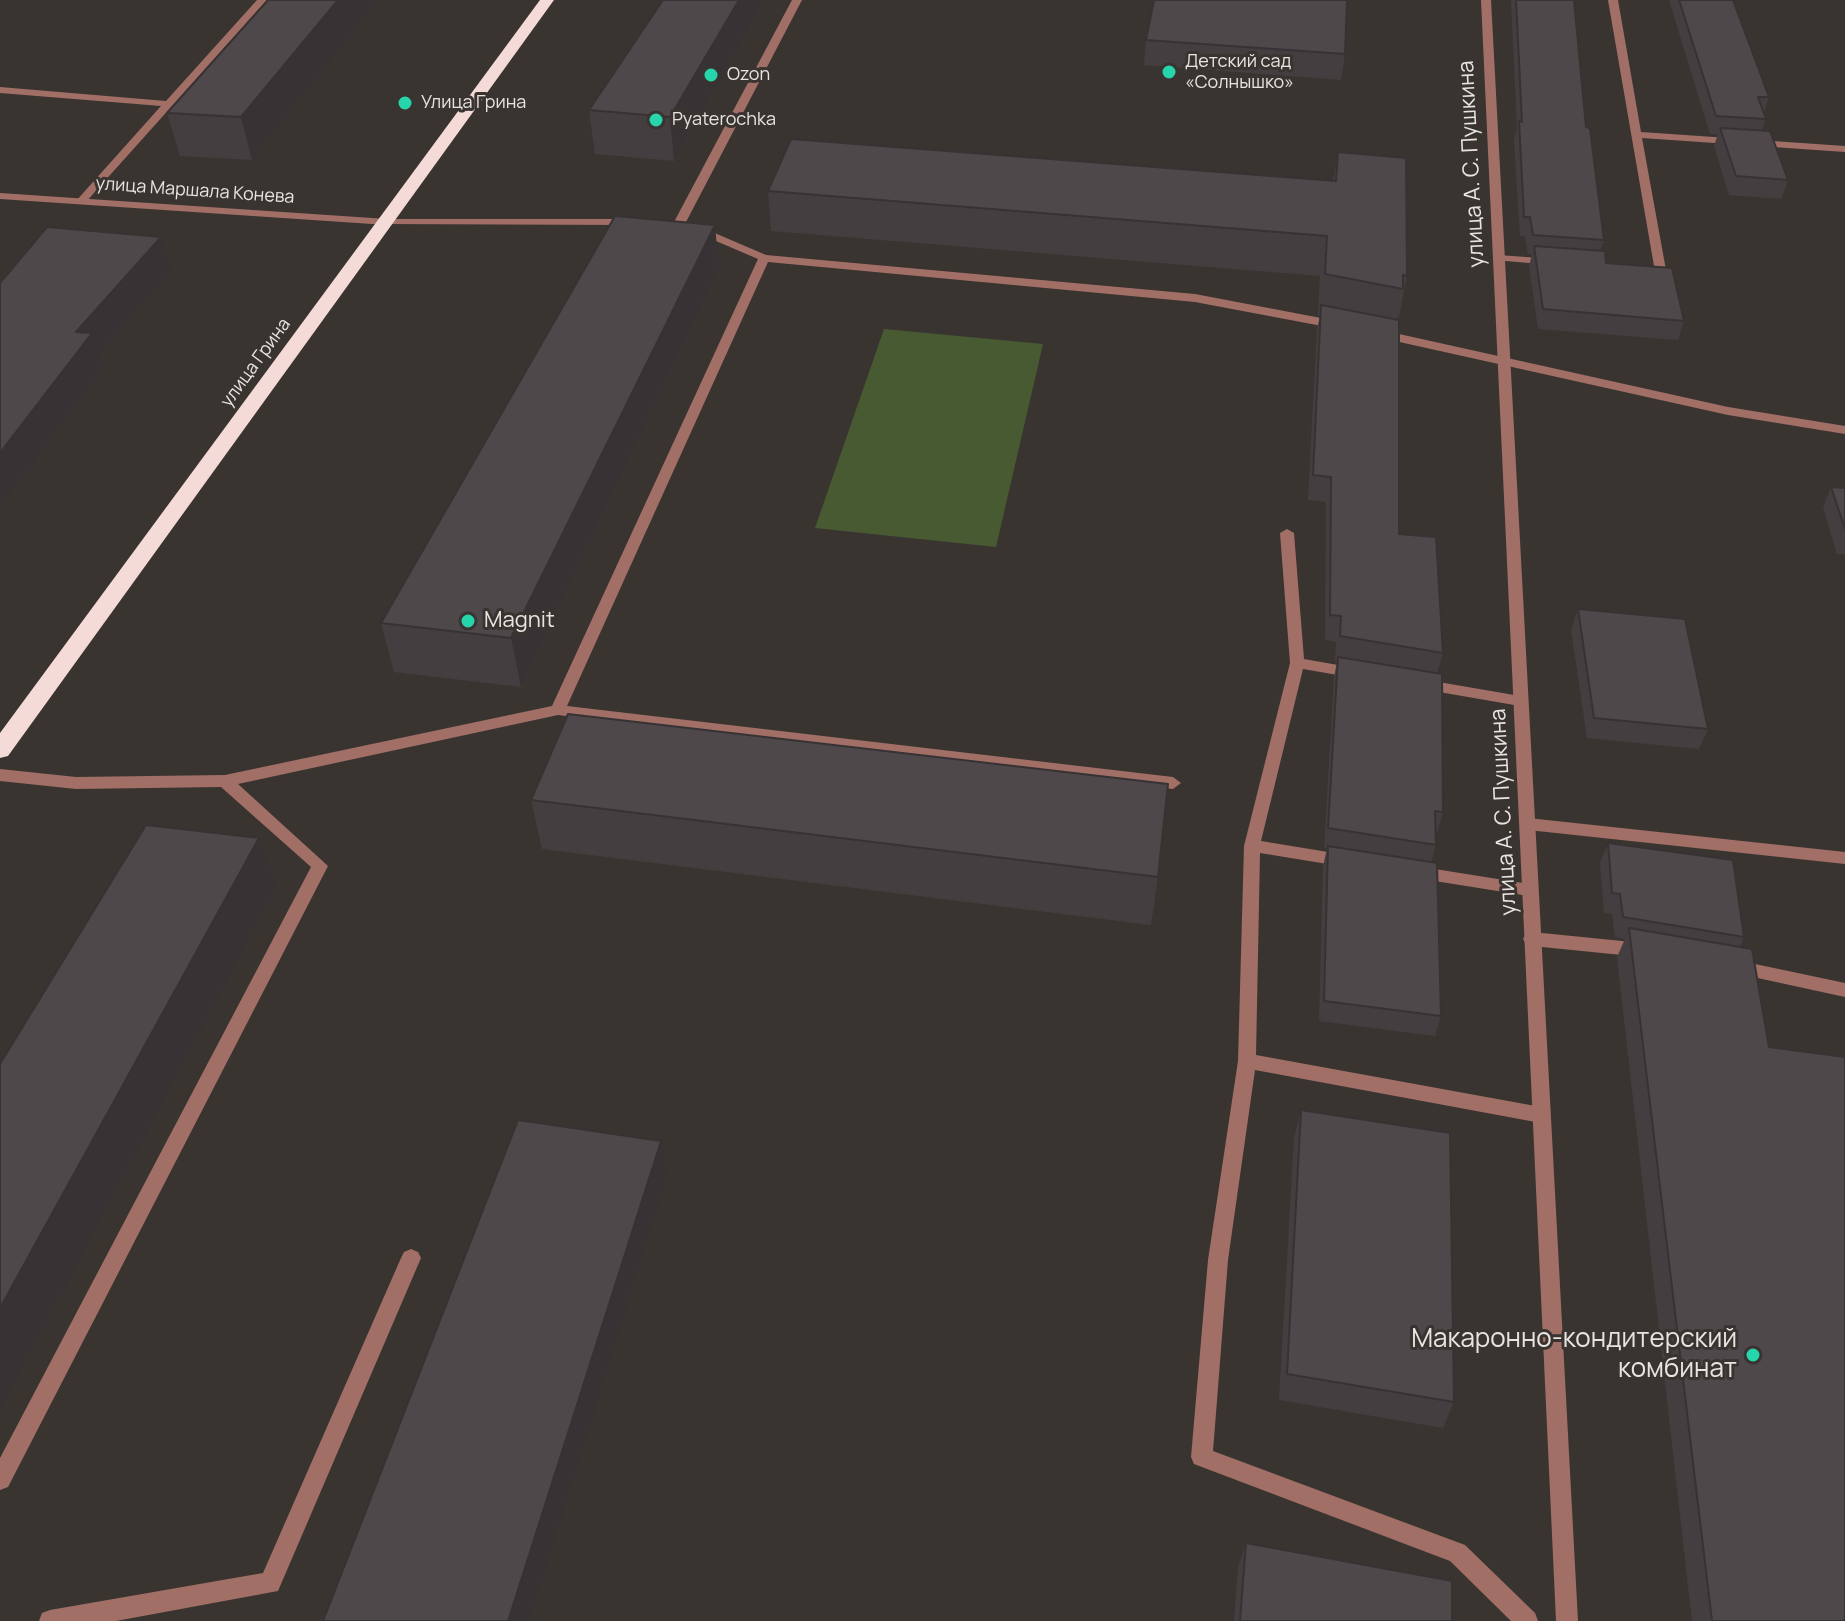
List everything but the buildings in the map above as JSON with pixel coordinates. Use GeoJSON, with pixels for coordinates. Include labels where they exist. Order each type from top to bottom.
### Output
{"type":"FeatureCollection","features":[{"type":"Feature","properties":{"kind":"highway","name":"улица Грина"},"geometry":{"type":"LineString","coordinates":[[0,750],[547,0]]}},
{"type":"Feature","properties":{"kind":"street"},"geometry":{"type":"LineString","coordinates":[[81,201],[262,0]]}},
{"type":"Feature","properties":{"kind":"street"},"geometry":{"type":"LineString","coordinates":[[680,222],[797,0]]}},
{"type":"Feature","properties":{"kind":"street","name":"улица А. С. Пушкина"},"geometry":{"type":"LineString","coordinates":[[1486,0],[1567,1621]]}},
{"type":"Feature","properties":{"kind":"street"},"geometry":{"type":"LineString","coordinates":[[1613,0],[1660,270],[1630,268]]}},
{"type":"Feature","properties":{"kind":"street"},"geometry":{"type":"LineString","coordinates":[[0,90],[167,104]]}},
{"type":"Feature","properties":{"kind":"street"},"geometry":{"type":"LineString","coordinates":[[1638,135],[1845,149]]}},
{"type":"Feature","properties":{"kind":"street","name":"улица Маршала Конева"},"geometry":{"type":"LineString","coordinates":[[0,196],[387,222],[649,222]]}},
{"type":"Feature","properties":{"kind":"street"},"geometry":{"type":"LineString","coordinates":[[665,222],[680,222],[764,258],[1195,298],[1349,328]]}},
{"type":"Feature","properties":{"kind":"street"},"geometry":{"type":"LineString","coordinates":[[558,710],[764,258]]}},
{"type":"Feature","properties":{"kind":"street"},"geometry":{"type":"LineString","coordinates":[[1498,258],[1572,263]]}},
{"type":"Feature","properties":{"kind":"street"},"geometry":{"type":"LineString","coordinates":[[1364,331],[1503,359],[1728,411],[1845,430]]}},
{"type":"Feature","properties":{"kind":"street"},"geometry":{"type":"LineString","coordinates":[[1287,533],[1297,663],[1252,846],[1247,1061],[1218,1260],[1202,1457],[1457,1553],[1527,1621]]}},
{"type":"Feature","properties":{"kind":"street"},"geometry":{"type":"LineString","coordinates":[[1297,663],[1371,676]]}},
{"type":"Feature","properties":{"kind":"street"},"geometry":{"type":"LineString","coordinates":[[1401,681],[1520,701]]}},
{"type":"Feature","properties":{"kind":"street"},"geometry":{"type":"LineString","coordinates":[[0,775],[76,783],[225,781],[558,710],[1173,783]]}},
{"type":"Feature","properties":{"kind":"street"},"geometry":{"type":"LineString","coordinates":[[0,1480],[320,866],[225,781]]}},
{"type":"Feature","properties":{"kind":"street"},"geometry":{"type":"LineString","coordinates":[[1528,824],[1845,858]]}},
{"type":"Feature","properties":{"kind":"street"},"geometry":{"type":"LineString","coordinates":[[1252,846],[1360,863]]}},
{"type":"Feature","properties":{"kind":"street"},"geometry":{"type":"LineString","coordinates":[[1391,868],[1529,890]]}},
{"type":"Feature","properties":{"kind":"street"},"geometry":{"type":"LineString","coordinates":[[1532,939],[1654,951]]}},
{"type":"Feature","properties":{"kind":"street"},"geometry":{"type":"LineString","coordinates":[[1712,962],[1845,990]]}},
{"type":"Feature","properties":{"kind":"street"},"geometry":{"type":"LineString","coordinates":[[1247,1061],[1541,1115]]}},
{"type":"Feature","properties":{"kind":"street"},"geometry":{"type":"LineString","coordinates":[[50,1621],[270,1583],[411,1258]]}},
{"type":"Feature","properties":{"kind":"green space"},"geometry":{"type":"Polygon","coordinates":[[[884,329],[1043,344],[996,547],[815,528],[884,329]]]}},
{"type":"Feature","properties":{"kind":"place","name":"Детский сад «Солнышко»"},"geometry":{"type":"Point","coordinates":[1169,72]}},
{"type":"Feature","properties":{"kind":"place","name":"Ozon"},"geometry":{"type":"Point","coordinates":[711,75]}},
{"type":"Feature","properties":{"kind":"place","name":"Улица Грина"},"geometry":{"type":"Point","coordinates":[405,103]}},
{"type":"Feature","properties":{"kind":"place","name":"Pyaterochka"},"geometry":{"type":"Point","coordinates":[656,120]}},
{"type":"Feature","properties":{"kind":"place","name":"Magnit"},"geometry":{"type":"Point","coordinates":[468,621]}},
{"type":"Feature","properties":{"kind":"place","name":"Макаронно-кондитерский комбинат"},"geometry":{"type":"Point","coordinates":[1753,1355]}}]}
